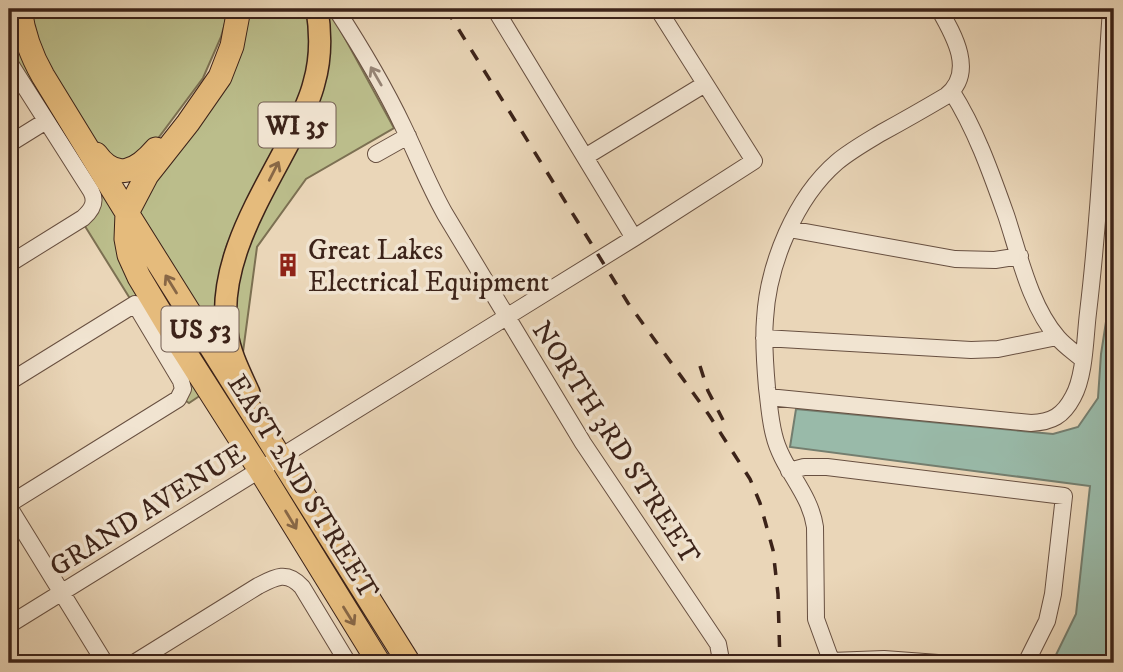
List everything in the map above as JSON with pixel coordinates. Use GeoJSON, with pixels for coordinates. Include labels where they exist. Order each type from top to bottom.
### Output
{"type":"FeatureCollection","features":[{"type":"Feature","properties":{"kind":"highway","name":"US 53"},"geometry":{"type":"LineString","coordinates":[[20,9],[24,30],[43,76],[127,213]]}},
{"type":"Feature","properties":{"kind":"highway"},"geometry":{"type":"LineString","coordinates":[[127,213],[148,175],[220,77],[232,46],[239,9]]}},
{"type":"Feature","properties":{"kind":"highway"},"geometry":{"type":"LineString","coordinates":[[43,76],[100,160],[113,169],[124,171],[141,165],[158,147],[232,46]]}},
{"type":"Feature","properties":{"kind":"highway","name":"EAST 2ND STREET"},"geometry":{"type":"LineString","coordinates":[[127,213],[409,663]]}},
{"type":"Feature","properties":{"kind":"highway","name":"EAST 2ND STREET"},"geometry":{"type":"LineString","coordinates":[[127,213],[129,254],[139,277],[379,663]]}},
{"type":"Feature","properties":{"kind":"main road","name":"WI 35"},"geometry":{"type":"LineString","coordinates":[[277,451],[230,348],[225,319],[226,290],[251,216],[298,124],[314,85],[320,37],[317,9]]}},
{"type":"Feature","properties":{"kind":"street","name":"NORTH 3RD STREET"},"geometry":{"type":"LineString","coordinates":[[335,9],[371,67],[408,136],[441,207],[507,317],[583,443],[718,644],[721,660],[718,663]]}},
{"type":"Feature","properties":{"kind":"street"},"geometry":{"type":"LineString","coordinates":[[495,9],[634,238]]}},
{"type":"Feature","properties":{"kind":"street"},"geometry":{"type":"LineString","coordinates":[[585,157],[705,84],[658,9]]}},
{"type":"Feature","properties":{"kind":"street"},"geometry":{"type":"LineString","coordinates":[[938,663],[884,659],[832,662],[816,619],[813,515],[803,491],[779,451],[773,433],[764,338],[772,276],[780,250],[804,201],[816,184],[838,160],[952,92],[961,77],[960,52],[939,9]]}},
{"type":"Feature","properties":{"kind":"street"},"geometry":{"type":"LineString","coordinates":[[768,397],[1031,423],[1044,422],[1060,414],[1073,398],[1080,380],[1097,220],[1111,9]]}},
{"type":"Feature","properties":{"kind":"street"},"geometry":{"type":"LineString","coordinates":[[9,62],[91,191],[94,204],[88,214],[9,264]]}},
{"type":"Feature","properties":{"kind":"street","name":"GRAND AVENUE"},"geometry":{"type":"LineString","coordinates":[[9,625],[260,470],[277,451],[507,317],[754,161],[705,84]]}},
{"type":"Feature","properties":{"kind":"street"},"geometry":{"type":"LineString","coordinates":[[952,92],[977,140],[1034,296],[1057,337],[1082,359]]}},
{"type":"Feature","properties":{"kind":"street"},"geometry":{"type":"LineString","coordinates":[[9,144],[46,121]]}},
{"type":"Feature","properties":{"kind":"street"},"geometry":{"type":"LineString","coordinates":[[376,154],[408,136]]}},
{"type":"Feature","properties":{"kind":"street"},"geometry":{"type":"LineString","coordinates":[[789,229],[955,259],[995,260],[1020,256]]}},
{"type":"Feature","properties":{"kind":"street"},"geometry":{"type":"LineString","coordinates":[[9,382],[135,304],[181,381],[183,389],[178,398],[9,505],[105,663]]}},
{"type":"Feature","properties":{"kind":"street"},"geometry":{"type":"LineString","coordinates":[[764,338],[984,350],[1057,337]]}},
{"type":"Feature","properties":{"kind":"street"},"geometry":{"type":"LineString","coordinates":[[789,471],[804,467],[827,467],[1064,496],[1053,594],[1047,621],[1026,663]]}},
{"type":"Feature","properties":{"kind":"street"},"geometry":{"type":"LineString","coordinates":[[134,663],[258,586],[283,576],[291,578],[302,587],[340,660]]}},
{"type":"Feature","properties":{"kind":"green space"},"geometry":{"type":"Polygon","coordinates":[[[9,9],[13,9],[122,212],[201,395],[189,403],[183,399],[134,305],[83,223],[98,209],[9,54],[9,9]]]}},
{"type":"Feature","properties":{"kind":"green space"},"geometry":{"type":"Polygon","coordinates":[[[28,9],[229,9],[221,37],[203,78],[143,155],[125,164],[101,153],[47,65],[28,9]]]}},
{"type":"Feature","properties":{"kind":"green space"},"geometry":{"type":"Polygon","coordinates":[[[249,9],[308,9],[311,46],[304,89],[227,245],[217,289],[215,334],[139,211],[249,9]]]}},
{"type":"Feature","properties":{"kind":"green space"},"geometry":{"type":"Polygon","coordinates":[[[325,9],[329,9],[394,128],[306,179],[257,247],[241,367],[233,334],[238,264],[288,161],[325,9]]]}},
{"type":"Feature","properties":{"kind":"shaded area"},"geometry":{"type":"Polygon","coordinates":[[[1114,270],[1114,663],[1052,663],[1076,614],[1090,486],[790,447],[796,409],[1053,434],[1078,427],[1098,398],[1101,354],[1114,270]]]}},
{"type":"Feature","properties":{"kind":"railway"},"geometry":{"type":"LineString","coordinates":[[446,9],[628,303],[709,415],[750,479],[760,503],[773,550],[778,594],[780,663]]}},
{"type":"Feature","properties":{"kind":"railway"},"geometry":{"type":"LineString","coordinates":[[700,366],[708,391],[723,420]]}},
{"type":"Feature","properties":{"kind":"place","name":"Great Lakes Electrical Equipment"},"geometry":{"type":"Point","coordinates":[288,265]}}]}
